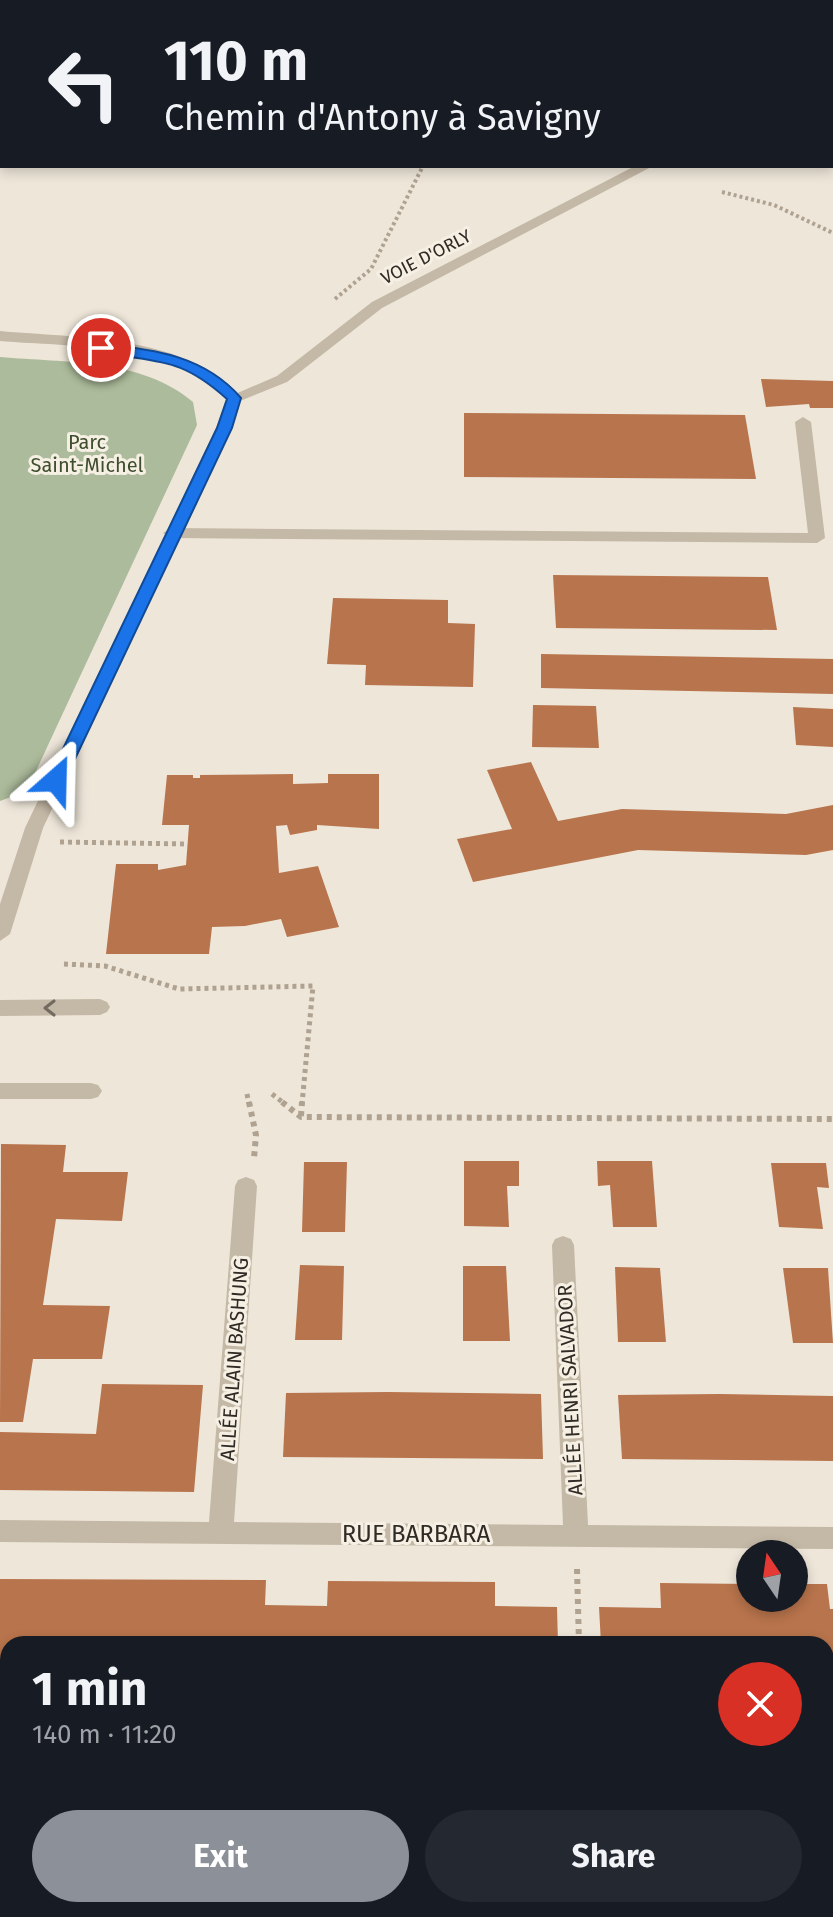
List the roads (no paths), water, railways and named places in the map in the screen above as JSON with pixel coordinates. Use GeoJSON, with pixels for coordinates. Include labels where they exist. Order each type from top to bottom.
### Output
{"type":"FeatureCollection","features":[{"type":"Feature","properties":{"kind":"street","name":"VOIE D'ORLY"},"geometry":{"type":"LineString","coordinates":[[234,398],[282,379],[377,305],[642,168]]}},
{"type":"Feature","properties":{"kind":"street"},"geometry":{"type":"LineString","coordinates":[[0,336],[142,352],[181,361],[207,374],[234,398],[224,428],[171,533],[29,841],[0,934]]}},
{"type":"Feature","properties":{"kind":"street"},"geometry":{"type":"LineString","coordinates":[[171,533],[817,538],[803,422]]}},
{"type":"Feature","properties":{"kind":"street"},"geometry":{"type":"LineString","coordinates":[[0,1008],[100,1007]]}},
{"type":"Feature","properties":{"kind":"street"},"geometry":{"type":"LineString","coordinates":[[0,1091],[91,1091]]}},
{"type":"Feature","properties":{"kind":"street","name":"ALLÉE ALAIN BASHUNG"},"geometry":{"type":"LineString","coordinates":[[221,1531],[246,1186]]}},
{"type":"Feature","properties":{"kind":"street","name":"ALLÉE HENRI SALVADOR"},"geometry":{"type":"LineString","coordinates":[[563,1245],[576,1535]]}},
{"type":"Feature","properties":{"kind":"street","name":"RUE BARBARA"},"geometry":{"type":"LineString","coordinates":[[0,1531],[833,1538]]}},
{"type":"Feature","properties":{"kind":"park label","name":"Parc Saint-Michel"},"geometry":{"type":"Point","coordinates":[87,454]}}]}
